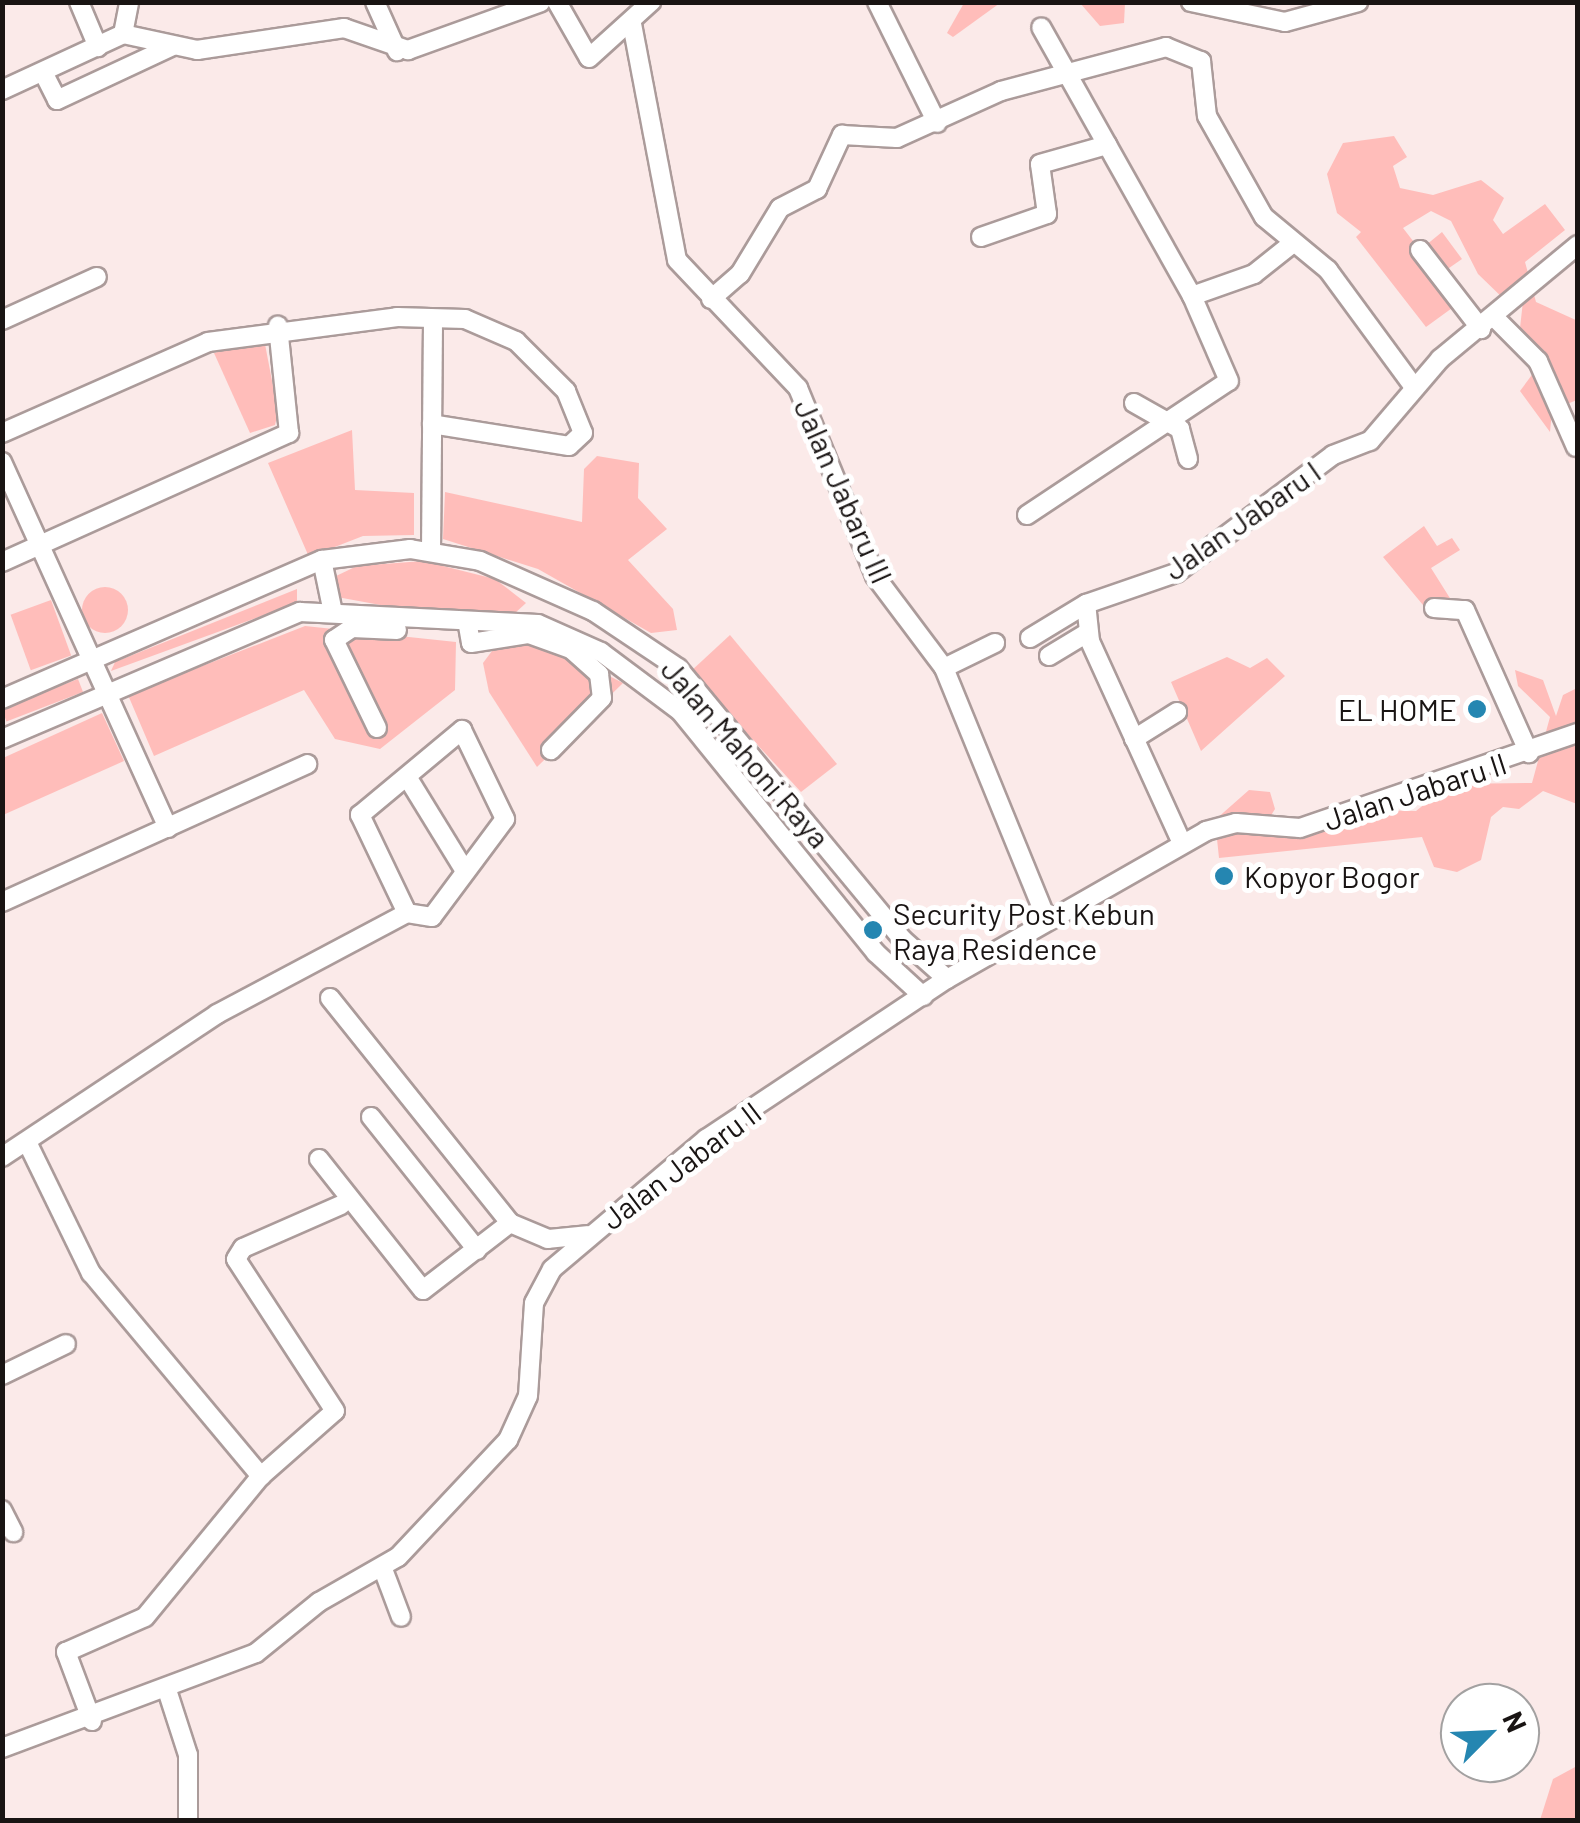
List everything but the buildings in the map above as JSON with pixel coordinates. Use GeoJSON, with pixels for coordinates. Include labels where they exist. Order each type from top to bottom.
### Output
{"type":"FeatureCollection","features":[{"type":"Feature","properties":{"kind":"street"},"geometry":{"type":"LineString","coordinates":[[78,2],[98,48]]}},
{"type":"Feature","properties":{"kind":"street"},"geometry":{"type":"LineString","coordinates":[[123,34],[128,2]]}},
{"type":"Feature","properties":{"kind":"street"},"geometry":{"type":"LineString","coordinates":[[376,2],[397,50]]}},
{"type":"Feature","properties":{"kind":"street"},"geometry":{"type":"LineString","coordinates":[[44,74],[58,100],[173,46],[344,28],[397,50],[541,2]]}},
{"type":"Feature","properties":{"kind":"street"},"geometry":{"type":"LineString","coordinates":[[557,2],[589,58],[632,24],[650,2]]}},
{"type":"Feature","properties":{"kind":"street"},"geometry":{"type":"LineString","coordinates":[[878,2],[937,123]]}},
{"type":"Feature","properties":{"kind":"street"},"geometry":{"type":"LineString","coordinates":[[1191,2],[1285,22],[1358,2]]}},
{"type":"Feature","properties":{"kind":"street","name":"Jalan Jabaru III"},"geometry":{"type":"LineString","coordinates":[[632,24],[652,93],[672,246],[711,299],[794,382],[875,576],[944,668],[1044,916]]}},
{"type":"Feature","properties":{"kind":"street"},"geometry":{"type":"LineString","coordinates":[[1026,515],[1100,459],[1171,422],[1229,381],[1192,296],[1041,27]]}},
{"type":"Feature","properties":{"kind":"street"},"geometry":{"type":"LineString","coordinates":[[2,90],[44,74],[123,34],[173,46]]}},
{"type":"Feature","properties":{"kind":"street"},"geometry":{"type":"LineString","coordinates":[[711,299],[735,280],[776,212],[817,188],[842,135],[896,138],[937,123],[1001,91],[1172,48],[1200,58],[1216,137],[1264,218],[1328,270],[1414,387]]}},
{"type":"Feature","properties":{"kind":"street"},"geometry":{"type":"LineString","coordinates":[[981,237],[1047,214],[1040,164],[1107,144]]}},
{"type":"Feature","properties":{"kind":"street"},"geometry":{"type":"LineString","coordinates":[[1192,296],[1254,274],[1294,243]]}},
{"type":"Feature","properties":{"kind":"street","name":"Jalan Jabaru I"},"geometry":{"type":"LineString","coordinates":[[1030,638],[1086,604],[1176,573],[1333,455],[1370,441],[1414,387],[1578,245]]}},
{"type":"Feature","properties":{"kind":"street"},"geometry":{"type":"LineString","coordinates":[[1420,250],[1489,325],[1538,361],[1576,447]]}},
{"type":"Feature","properties":{"kind":"street"},"geometry":{"type":"LineString","coordinates":[[2,320],[97,277]]}},
{"type":"Feature","properties":{"kind":"street"},"geometry":{"type":"LineString","coordinates":[[430,552],[434,320]]}},
{"type":"Feature","properties":{"kind":"street"},"geometry":{"type":"LineString","coordinates":[[2,432],[208,342],[278,326],[434,320],[482,324],[531,352],[566,391],[584,433],[568,446],[432,424]]}},
{"type":"Feature","properties":{"kind":"street"},"geometry":{"type":"LineString","coordinates":[[2,562],[289,433],[278,326]]}},
{"type":"Feature","properties":{"kind":"street"},"geometry":{"type":"LineString","coordinates":[[1134,403],[1171,422],[1188,459]]}},
{"type":"Feature","properties":{"kind":"street"},"geometry":{"type":"LineString","coordinates":[[2,462],[168,828]]}},
{"type":"Feature","properties":{"kind":"street","name":"Jalan Mahoni Raya"},"geometry":{"type":"LineString","coordinates":[[2,699],[322,560],[377,548],[480,561],[543,594],[593,611],[678,668],[902,939],[947,979]]}},
{"type":"Feature","properties":{"kind":"street"},"geometry":{"type":"LineString","coordinates":[[322,560],[332,608]]}},
{"type":"Feature","properties":{"kind":"street"},"geometry":{"type":"LineString","coordinates":[[538,624],[543,594]]}},
{"type":"Feature","properties":{"kind":"street"},"geometry":{"type":"LineString","coordinates":[[1086,604],[1088,633],[1180,841]]}},
{"type":"Feature","properties":{"kind":"street"},"geometry":{"type":"LineString","coordinates":[[1434,608],[1463,607],[1529,753]]}},
{"type":"Feature","properties":{"kind":"street","name":"Jalan Mahoni Raya"},"geometry":{"type":"LineString","coordinates":[[2,739],[221,640],[332,608],[470,634],[538,624],[601,652],[680,711],[866,941],[923,996]]}},
{"type":"Feature","properties":{"kind":"street"},"geometry":{"type":"LineString","coordinates":[[377,728],[334,640],[352,628],[529,634],[571,649],[599,674],[602,698],[550,750]]}},
{"type":"Feature","properties":{"kind":"street"},"geometry":{"type":"LineString","coordinates":[[1049,656],[1088,633]]}},
{"type":"Feature","properties":{"kind":"street"},"geometry":{"type":"LineString","coordinates":[[944,668],[994,643]]}},
{"type":"Feature","properties":{"kind":"street"},"geometry":{"type":"LineString","coordinates":[[1134,739],[1177,712]]}},
{"type":"Feature","properties":{"kind":"street"},"geometry":{"type":"LineString","coordinates":[[2,1157],[28,1144],[217,1014],[407,913],[432,916],[505,819],[466,732],[360,815],[407,913]]}},
{"type":"Feature","properties":{"kind":"street","name":"Jalan Jabaru II"},"geometry":{"type":"LineString","coordinates":[[2,1748],[168,1693],[256,1654],[318,1602],[382,1569],[508,1440],[528,1396],[534,1303],[588,1234],[706,1139],[1044,916],[1180,841],[1236,823],[1300,828],[1529,753],[1578,733]]}},
{"type":"Feature","properties":{"kind":"street"},"geometry":{"type":"LineString","coordinates":[[2,902],[308,764]]}},
{"type":"Feature","properties":{"kind":"street"},"geometry":{"type":"LineString","coordinates":[[409,780],[465,870]]}},
{"type":"Feature","properties":{"kind":"street"},"geometry":{"type":"LineString","coordinates":[[330,998],[510,1224],[548,1239],[588,1234]]}},
{"type":"Feature","properties":{"kind":"street"},"geometry":{"type":"LineString","coordinates":[[371,1117],[477,1250]]}},
{"type":"Feature","properties":{"kind":"street"},"geometry":{"type":"LineString","coordinates":[[28,1144],[92,1273],[261,1476]]}},
{"type":"Feature","properties":{"kind":"street"},"geometry":{"type":"LineString","coordinates":[[319,1159],[415,1286],[424,1290],[510,1224]]}},
{"type":"Feature","properties":{"kind":"street"},"geometry":{"type":"LineString","coordinates":[[92,1721],[66,1652],[145,1617],[261,1476],[336,1406],[236,1259],[243,1248],[341,1205]]}},
{"type":"Feature","properties":{"kind":"street"},"geometry":{"type":"LineString","coordinates":[[2,1374],[66,1344]]}},
{"type":"Feature","properties":{"kind":"street"},"geometry":{"type":"LineString","coordinates":[[2,1510],[14,1532]]}},
{"type":"Feature","properties":{"kind":"street"},"geometry":{"type":"LineString","coordinates":[[382,1569],[401,1618]]}},
{"type":"Feature","properties":{"kind":"street"},"geometry":{"type":"LineString","coordinates":[[168,1693],[188,1755],[188,1820]]}},
{"type":"Feature","properties":{"kind":"shaded area"},"geometry":{"type":"Polygon","coordinates":[[[964,3],[1000,3],[953,37],[947,33],[964,3]]]}},
{"type":"Feature","properties":{"kind":"shaded area"},"geometry":{"type":"Polygon","coordinates":[[[1080,3],[1125,3],[1124,23],[1100,26],[1080,3]]]}},
{"type":"Feature","properties":{"kind":"shaded area"},"geometry":{"type":"Polygon","coordinates":[[[1394,136],[1407,157],[1393,166],[1400,188],[1433,195],[1481,180],[1504,198],[1493,220],[1503,234],[1545,204],[1565,230],[1525,262],[1536,302],[1578,321],[1577,400],[1552,410],[1550,432],[1520,391],[1540,364],[1519,337],[1523,301],[1507,302],[1478,274],[1451,221],[1431,211],[1403,228],[1420,250],[1442,232],[1462,259],[1439,275],[1459,303],[1426,327],[1356,237],[1361,232],[1337,213],[1327,174],[1343,143],[1394,136]]]}},
{"type":"Feature","properties":{"kind":"shaded area"},"geometry":{"type":"Polygon","coordinates":[[[264,339],[278,412],[275,425],[250,433],[214,353],[264,339]]]}},
{"type":"Feature","properties":{"kind":"shaded area"},"geometry":{"type":"Polygon","coordinates":[[[352,430],[355,490],[414,493],[414,535],[363,536],[309,557],[268,463],[352,430]]]}},
{"type":"Feature","properties":{"kind":"shaded area"},"geometry":{"type":"Polygon","coordinates":[[[597,456],[639,463],[638,498],[667,529],[628,560],[673,609],[677,630],[651,633],[538,569],[443,539],[445,492],[582,522],[584,469],[597,456]]]}},
{"type":"Feature","properties":{"kind":"shaded area"},"geometry":{"type":"Polygon","coordinates":[[[1424,526],[1437,546],[1452,538],[1460,550],[1431,568],[1453,603],[1423,605],[1383,557],[1424,526]]]}},
{"type":"Feature","properties":{"kind":"shaded area"},"geometry":{"type":"Polygon","coordinates":[[[423,561],[495,579],[526,603],[514,614],[435,615],[337,597],[334,577],[357,566],[423,561]]]}},
{"type":"Feature","properties":{"kind":"shaded area"},"geometry":{"type":"Polygon","coordinates":[[[105,587],[121,594],[128,610],[121,626],[105,633],[89,626],[82,610],[89,594],[105,587]]]}},
{"type":"Feature","properties":{"kind":"shaded area"},"geometry":{"type":"Polygon","coordinates":[[[297,589],[297,603],[111,671],[115,662],[297,589]]]}},
{"type":"Feature","properties":{"kind":"shaded area"},"geometry":{"type":"Polygon","coordinates":[[[51,600],[71,655],[31,670],[11,615],[51,600]]]}},
{"type":"Feature","properties":{"kind":"shaded area"},"geometry":{"type":"Polygon","coordinates":[[[305,626],[456,642],[455,690],[380,749],[335,739],[304,690],[154,756],[128,695],[305,626]]]}},
{"type":"Feature","properties":{"kind":"shaded area"},"geometry":{"type":"Polygon","coordinates":[[[730,635],[837,764],[801,792],[690,672],[730,635]]]}},
{"type":"Feature","properties":{"kind":"shaded area"},"geometry":{"type":"Polygon","coordinates":[[[532,637],[623,683],[537,767],[489,692],[483,663],[498,643],[532,637]]]}},
{"type":"Feature","properties":{"kind":"shaded area"},"geometry":{"type":"Polygon","coordinates":[[[1227,657],[1250,668],[1267,658],[1285,676],[1201,751],[1171,682],[1227,657]]]}},
{"type":"Feature","properties":{"kind":"shaded area"},"geometry":{"type":"Polygon","coordinates":[[[1515,670],[1543,680],[1556,716],[1563,695],[1577,688],[1577,804],[1543,791],[1519,809],[1503,807],[1491,817],[1481,860],[1457,872],[1434,867],[1422,837],[1219,858],[1215,820],[1249,790],[1270,792],[1275,809],[1262,830],[1284,838],[1372,810],[1416,811],[1450,784],[1532,783],[1550,717],[1518,686],[1515,670]]]}},
{"type":"Feature","properties":{"kind":"shaded area"},"geometry":{"type":"Polygon","coordinates":[[[78,679],[83,692],[6,721],[2,708],[78,679]]]}},
{"type":"Feature","properties":{"kind":"shaded area"},"geometry":{"type":"Polygon","coordinates":[[[102,713],[124,761],[3,815],[3,758],[102,713]]]}},
{"type":"Feature","properties":{"kind":"shaded area"},"geometry":{"type":"Polygon","coordinates":[[[1577,1766],[1577,1820],[1540,1820],[1553,1779],[1577,1766]]]}},
{"type":"Feature","properties":{"kind":"place","name":"EL HOME"},"geometry":{"type":"Point","coordinates":[1477,709]}},
{"type":"Feature","properties":{"kind":"place","name":"Kopyor Bogor"},"geometry":{"type":"Point","coordinates":[1224,876]}},
{"type":"Feature","properties":{"kind":"place","name":"Security Post Kebun Raya Residence"},"geometry":{"type":"Point","coordinates":[873,930]}}]}
